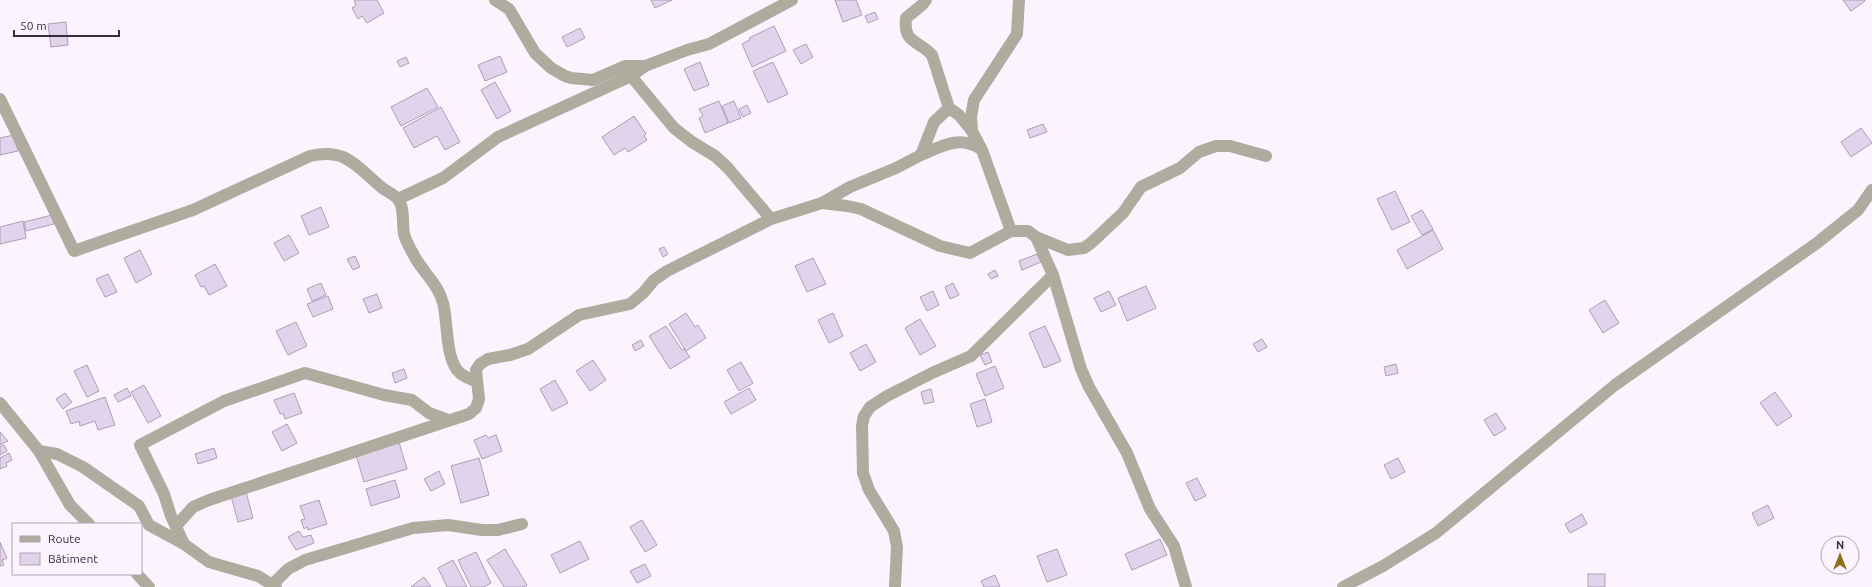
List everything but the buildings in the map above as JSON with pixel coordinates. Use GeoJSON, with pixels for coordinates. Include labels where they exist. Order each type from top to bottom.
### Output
{"type":"FeatureCollection","features":[{"type":"Feature","properties":{"kind":"street"},"geometry":{"type":"LineString","coordinates":[[495,0],[509,9],[535,53],[551,68],[571,78],[593,80],[625,66],[645,66]]}},
{"type":"Feature","properties":{"kind":"street"},"geometry":{"type":"LineString","coordinates":[[398,199],[443,178],[498,138],[631,76],[645,66],[687,50],[709,44],[792,0]]}},
{"type":"Feature","properties":{"kind":"street"},"geometry":{"type":"LineString","coordinates":[[926,0],[906,18],[905,27],[909,39],[932,55],[949,108],[958,115],[972,131],[982,150],[1011,231]]}},
{"type":"Feature","properties":{"kind":"street"},"geometry":{"type":"LineString","coordinates":[[972,131],[971,117],[974,100],[1017,34],[1019,0]]}},
{"type":"Feature","properties":{"kind":"street"},"geometry":{"type":"LineString","coordinates":[[631,76],[674,128],[692,142],[715,156],[728,168],[771,219]]}},
{"type":"Feature","properties":{"kind":"street"},"geometry":{"type":"LineString","coordinates":[[0,99],[74,251],[193,210],[310,156],[336,153],[346,157],[398,199],[403,214],[404,235],[416,259],[439,291],[450,353],[454,363],[458,372],[476,381]]}},
{"type":"Feature","properties":{"kind":"street"},"geometry":{"type":"LineString","coordinates":[[921,155],[934,122],[949,108]]}},
{"type":"Feature","properties":{"kind":"street"},"geometry":{"type":"LineString","coordinates":[[176,526],[193,507],[209,500],[470,414],[476,408],[479,399],[476,370],[480,364],[488,359],[510,355],[528,349],[579,315],[630,304],[643,293],[654,280],[667,271],[771,219],[822,203],[850,186],[896,168],[944,145],[959,142],[971,142],[982,150]]}},
{"type":"Feature","properties":{"kind":"street"},"geometry":{"type":"LineString","coordinates":[[822,203],[861,208],[940,246],[960,252],[970,253],[977,251],[1011,231],[1028,231],[1036,237],[1068,250],[1084,248],[1091,244],[1122,213],[1141,186],[1180,168],[1199,152],[1216,146],[1230,146],[1266,156]]}},
{"type":"Feature","properties":{"kind":"street"},"geometry":{"type":"LineString","coordinates":[[1343,587],[1383,566],[1436,533],[1615,385],[1817,243],[1858,210],[1872,190]]}},
{"type":"Feature","properties":{"kind":"street"},"geometry":{"type":"LineString","coordinates":[[1036,237],[1053,275],[1081,369],[1127,453],[1150,509],[1174,546],[1186,587]]}},
{"type":"Feature","properties":{"kind":"street"},"geometry":{"type":"LineString","coordinates":[[895,587],[897,547],[894,531],[869,490],[863,473],[862,426],[864,416],[870,407],[887,396],[932,373],[971,356],[1053,275]]}},
{"type":"Feature","properties":{"kind":"street"},"geometry":{"type":"LineString","coordinates":[[184,544],[164,494],[140,445],[224,402],[300,374],[312,373],[384,395],[412,400],[429,413],[448,420]]}},
{"type":"Feature","properties":{"kind":"street"},"geometry":{"type":"LineString","coordinates":[[0,403],[39,451],[70,505],[88,523]]}},
{"type":"Feature","properties":{"kind":"street"},"geometry":{"type":"LineString","coordinates":[[39,451],[57,454],[83,467],[139,506],[149,525],[184,544],[209,562],[258,576],[274,586],[288,569],[305,560],[413,528],[448,525],[482,530],[498,530],[522,524]]}},
{"type":"Feature","properties":{"kind":"street"},"geometry":{"type":"LineString","coordinates":[[138,575],[149,587]]}}]}
